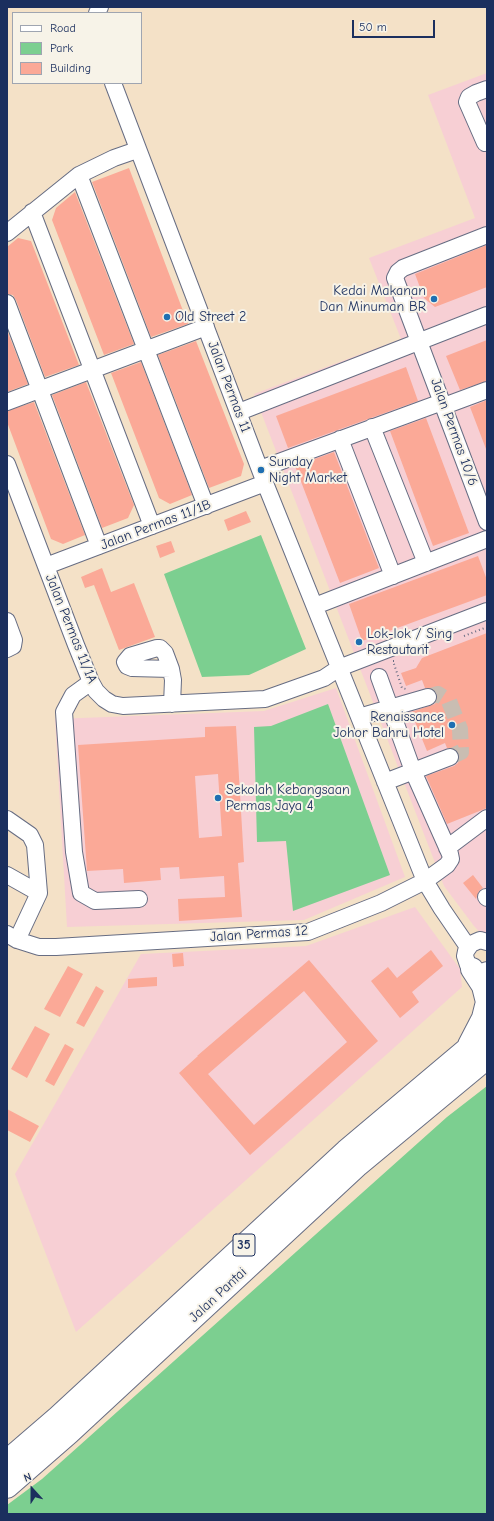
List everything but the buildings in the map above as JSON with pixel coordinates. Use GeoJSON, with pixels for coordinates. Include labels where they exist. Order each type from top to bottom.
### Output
{"type":"FeatureCollection","features":[{"type":"Feature","properties":{"kind":"highway"},"geometry":{"type":"LineString","coordinates":[[466,1050],[483,1018],[487,1002],[479,970]]}},
{"type":"Feature","properties":{"kind":"highway","name":"Jalan Pantai"},"geometry":{"type":"LineString","coordinates":[[7,1461],[69,1406],[346,1151],[487,1034]]}},
{"type":"Feature","properties":{"kind":"highway","name":"Jalan Pantai"},"geometry":{"type":"LineString","coordinates":[[7,1487],[69,1433],[358,1165],[487,1058]]}},
{"type":"Feature","properties":{"kind":"street","name":"Jalan Permas 11"},"geometry":{"type":"LineString","coordinates":[[113,84],[137,150],[263,476],[425,882]]}},
{"type":"Feature","properties":{"kind":"street"},"geometry":{"type":"LineString","coordinates":[[485,143],[467,102],[469,98],[476,93],[487,89]]}},
{"type":"Feature","properties":{"kind":"street"},"geometry":{"type":"LineString","coordinates":[[114,158],[122,147],[128,126]]}},
{"type":"Feature","properties":{"kind":"street"},"geometry":{"type":"LineString","coordinates":[[7,233],[80,174],[114,158],[137,150]]}},
{"type":"Feature","properties":{"kind":"street"},"geometry":{"type":"LineString","coordinates":[[114,158],[129,163],[147,175]]}},
{"type":"Feature","properties":{"kind":"street"},"geometry":{"type":"LineString","coordinates":[[80,174],[206,506]]}},
{"type":"Feature","properties":{"kind":"street"},"geometry":{"type":"LineString","coordinates":[[32,212],[152,526]]}},
{"type":"Feature","properties":{"kind":"street","name":"Jalan Permas 10/6"},"geometry":{"type":"LineString","coordinates":[[487,235],[403,268],[398,272],[395,278],[487,522]]}},
{"type":"Feature","properties":{"kind":"street"},"geometry":{"type":"LineString","coordinates":[[7,303],[98,546]]}},
{"type":"Feature","properties":{"kind":"street"},"geometry":{"type":"LineString","coordinates":[[239,412],[487,316]]}},
{"type":"Feature","properties":{"kind":"street"},"geometry":{"type":"LineString","coordinates":[[7,402],[206,327]]}},
{"type":"Feature","properties":{"kind":"street","name":"Jalan Permas 11/1B"},"geometry":{"type":"LineString","coordinates":[[46,566],[206,506],[263,476],[340,439],[487,390]]}},
{"type":"Feature","properties":{"kind":"street"},"geometry":{"type":"LineString","coordinates":[[372,428],[426,563]]}},
{"type":"Feature","properties":{"kind":"street"},"geometry":{"type":"LineString","coordinates":[[340,439],[393,576]]}},
{"type":"Feature","properties":{"kind":"street","name":"Jalan Permas 11/1A"},"geometry":{"type":"LineString","coordinates":[[7,464],[12,494],[46,566],[91,682],[96,691],[112,704],[123,706],[265,699],[324,678],[339,668],[487,611]]}},
{"type":"Feature","properties":{"kind":"street"},"geometry":{"type":"LineString","coordinates":[[314,606],[487,539]]}},
{"type":"Feature","properties":{"kind":"street"},"geometry":{"type":"LineString","coordinates":[[7,621],[14,640],[13,646],[7,649]]}},
{"type":"Feature","properties":{"kind":"street"},"geometry":{"type":"LineString","coordinates":[[171,669],[174,680],[172,704]]}},
{"type":"Feature","properties":{"kind":"street"},"geometry":{"type":"LineString","coordinates":[[379,677],[413,771],[447,848],[487,818]]}},
{"type":"Feature","properties":{"kind":"street"},"geometry":{"type":"LineString","coordinates":[[91,682],[73,695],[64,712],[74,852],[81,892],[95,901],[139,899]]}},
{"type":"Feature","properties":{"kind":"street"},"geometry":{"type":"LineString","coordinates":[[359,717],[428,697]]}},
{"type":"Feature","properties":{"kind":"street"},"geometry":{"type":"LineString","coordinates":[[385,782],[450,756]]}},
{"type":"Feature","properties":{"kind":"street"},"geometry":{"type":"LineString","coordinates":[[7,820],[30,835],[35,845],[40,893],[12,937]]}},
{"type":"Feature","properties":{"kind":"street","name":"Jalan Permas 12"},"geometry":{"type":"LineString","coordinates":[[12,937],[39,947],[56,947],[308,932],[381,903],[425,882],[447,865],[451,859],[447,848]]}},
{"type":"Feature","properties":{"kind":"street"},"geometry":{"type":"LineString","coordinates":[[7,875],[40,893]]}},
{"type":"Feature","properties":{"kind":"street"},"geometry":{"type":"LineString","coordinates":[[425,882],[468,947]]}},
{"type":"Feature","properties":{"kind":"street"},"geometry":{"type":"LineString","coordinates":[[479,970],[468,965],[465,956],[468,947],[476,941],[486,941]]}},
{"type":"Feature","properties":{"kind":"path"},"geometry":{"type":"LineString","coordinates":[[458,638],[487,627]]}},
{"type":"Feature","properties":{"kind":"path"},"geometry":{"type":"LineString","coordinates":[[400,659],[393,661],[402,688],[428,697]]}},
{"type":"Feature","properties":{"kind":"shaded area"},"geometry":{"type":"Polygon","coordinates":[[[487,73],[487,940],[474,926],[444,886],[254,394],[401,339],[369,258],[475,218],[428,95],[487,73]]]}},
{"type":"Feature","properties":{"kind":"shaded area","name":"Sekolah Kebangsaan Permas Jaya 4"},"geometry":{"type":"Polygon","coordinates":[[[336,688],[405,877],[304,920],[67,927],[55,719],[264,711],[336,688]]]}},
{"type":"Feature","properties":{"kind":"shaded area"},"geometry":{"type":"Polygon","coordinates":[[[415,907],[460,969],[462,987],[76,1332],[15,1174],[141,954],[306,946],[415,907]]]}},
{"type":"Feature","properties":{"kind":"green space"},"geometry":{"type":"Polygon","coordinates":[[[261,535],[306,649],[249,675],[202,677],[164,574],[261,535]]]}},
{"type":"Feature","properties":{"kind":"green space"},"geometry":{"type":"Polygon","coordinates":[[[328,704],[390,875],[293,911],[286,841],[257,842],[254,727],[271,726],[328,704]]]}},
{"type":"Feature","properties":{"kind":"green space"},"geometry":{"type":"Polygon","coordinates":[[[487,1086],[487,1514],[7,1514],[7,1505],[42,1479],[447,1117],[487,1086]]]}},
{"type":"Feature","properties":{"kind":"tunnel"},"geometry":{"type":"LineString","coordinates":[[428,697],[438,694],[449,701],[460,729],[461,752],[450,757]]}},
{"type":"Feature","properties":{"kind":"place","name":"Kedai Makanan Dan Minuman BR"},"geometry":{"type":"Point","coordinates":[434,299]}},
{"type":"Feature","properties":{"kind":"place","name":"Old Street 2"},"geometry":{"type":"Point","coordinates":[167,317]}},
{"type":"Feature","properties":{"kind":"place","name":"Sunday Night Market"},"geometry":{"type":"Point","coordinates":[261,470]}},
{"type":"Feature","properties":{"kind":"place","name":"Lok-lok / Sing Restautant"},"geometry":{"type":"Point","coordinates":[359,642]}},
{"type":"Feature","properties":{"kind":"place","name":"Renaissance Johor Bahru Hotel"},"geometry":{"type":"Point","coordinates":[452,725]}},
{"type":"Feature","properties":{"kind":"place","name":"Sekolah Kebangsaan Permas Jaya 4"},"geometry":{"type":"Point","coordinates":[218,798]}}]}
